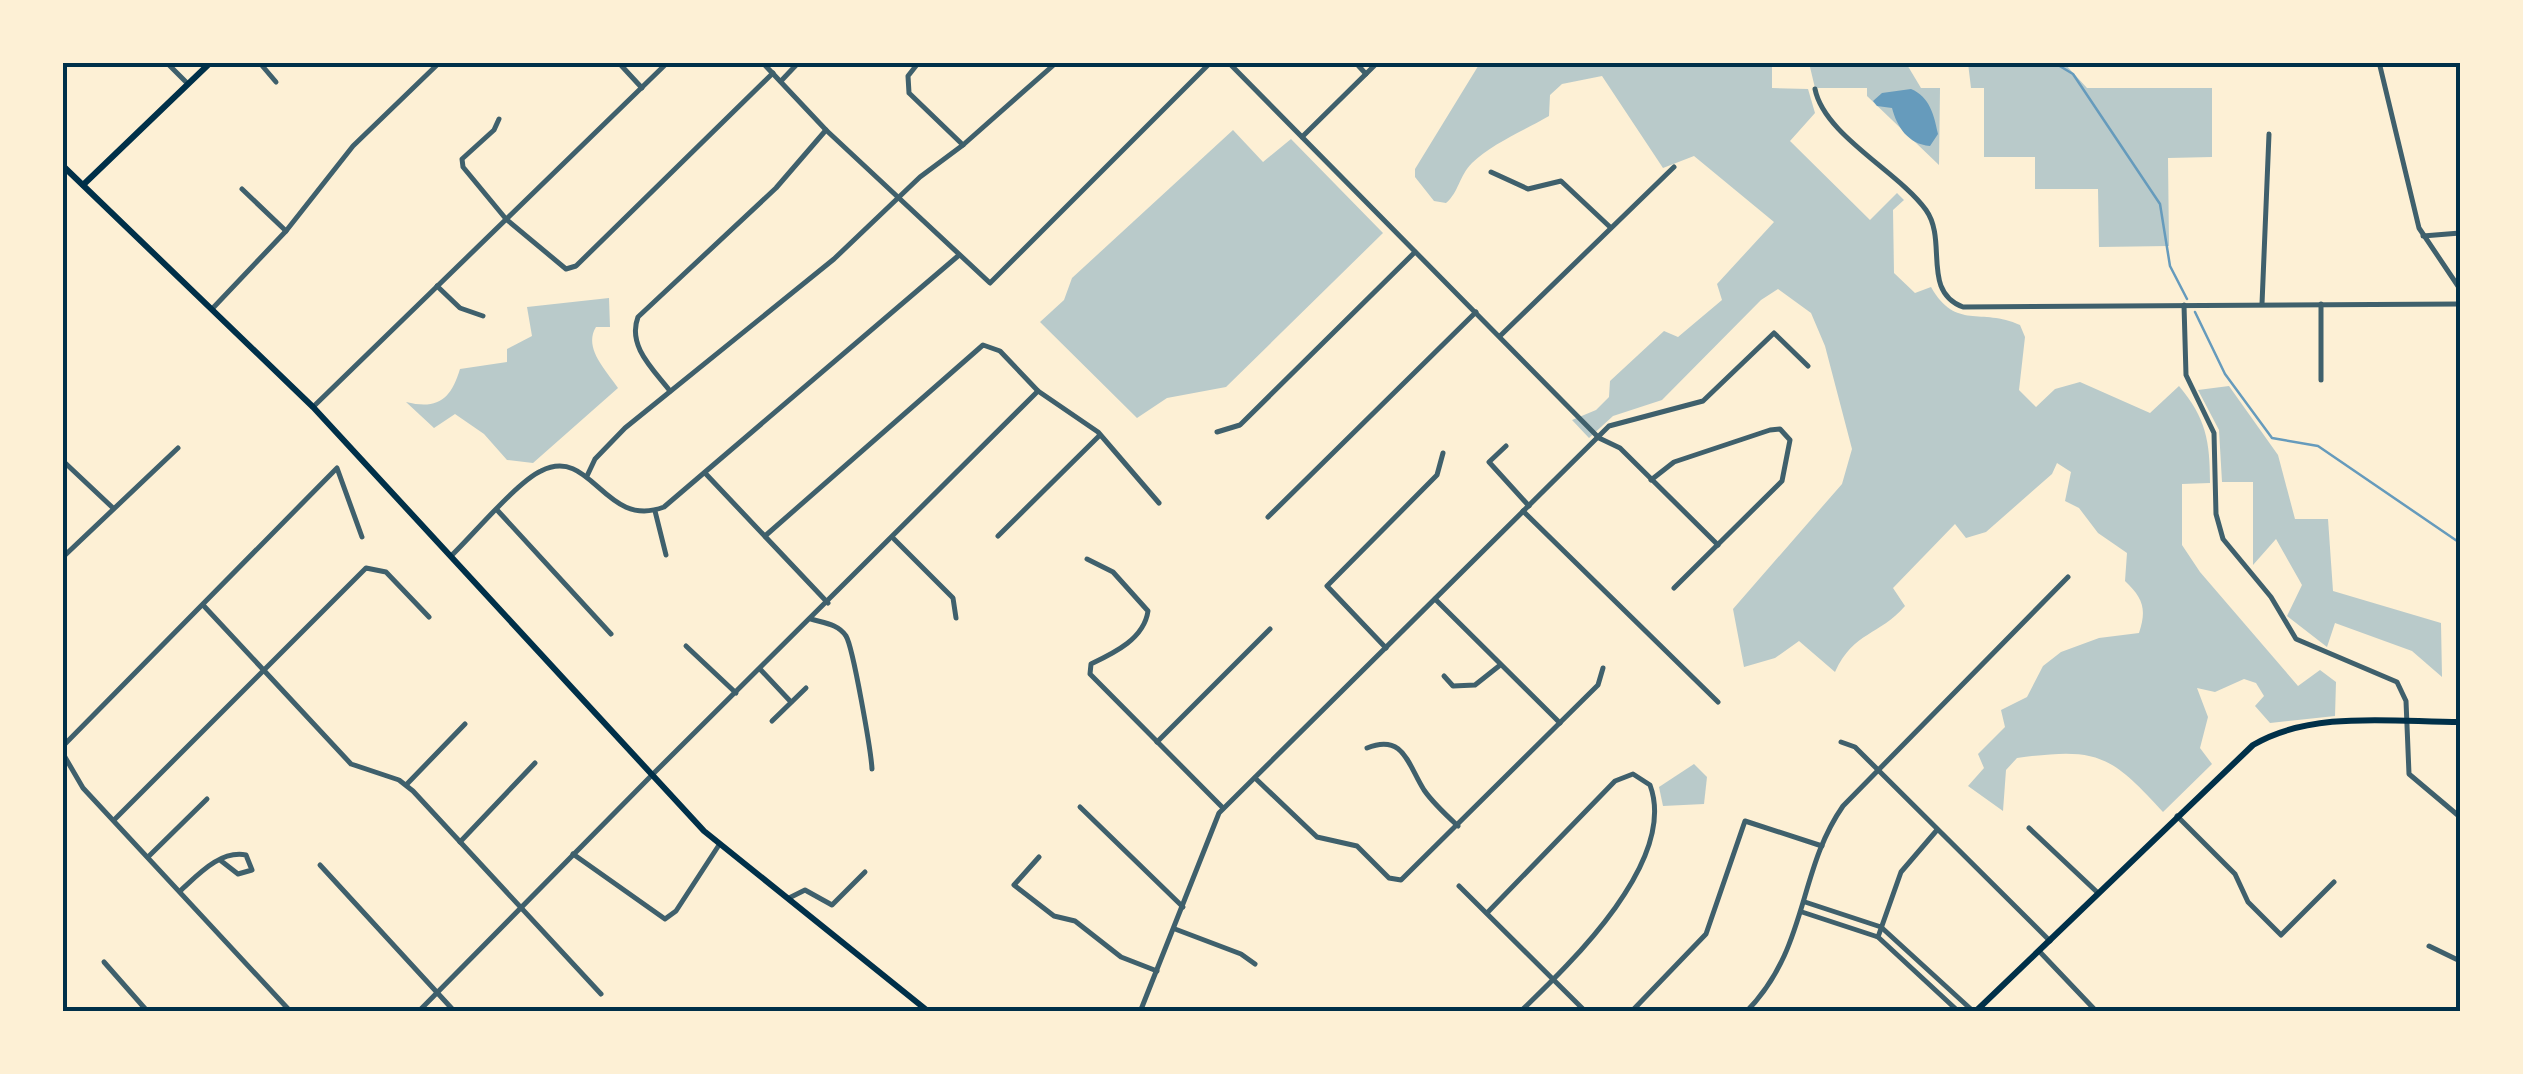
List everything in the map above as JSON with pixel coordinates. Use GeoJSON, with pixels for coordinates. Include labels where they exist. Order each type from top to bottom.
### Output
{"type":"FeatureCollection","features":[{"type":"Feature","properties":{"kind":"main road"},"geometry":{"type":"LineString","coordinates":[[82,185],[210,62]]}},
{"type":"Feature","properties":{"kind":"main road"},"geometry":{"type":"LineString","coordinates":[[62,165],[313,407],[719,844],[929,1012]]}},
{"type":"Feature","properties":{"kind":"main road"},"geometry":{"type":"LineString","coordinates":[[1974,1012],[2238,757],[2275,734],[2310,724],[2460,722]]}},
{"type":"Feature","properties":{"kind":"street"},"geometry":{"type":"LineString","coordinates":[[166,62],[188,84]]}},
{"type":"Feature","properties":{"kind":"street"},"geometry":{"type":"LineString","coordinates":[[258,62],[276,82]]}},
{"type":"Feature","properties":{"kind":"street"},"geometry":{"type":"LineString","coordinates":[[212,310],[286,231],[353,146],[440,62]]}},
{"type":"Feature","properties":{"kind":"street"},"geometry":{"type":"LineString","coordinates":[[618,62],[642,88]]}},
{"type":"Feature","properties":{"kind":"street"},"geometry":{"type":"LineString","coordinates":[[313,407],[668,62]]}},
{"type":"Feature","properties":{"kind":"street"},"geometry":{"type":"LineString","coordinates":[[762,62],[826,130],[990,282],[1211,62]]}},
{"type":"Feature","properties":{"kind":"street"},"geometry":{"type":"LineString","coordinates":[[781,81],[799,62]]}},
{"type":"Feature","properties":{"kind":"street"},"geometry":{"type":"LineString","coordinates":[[919,62],[908,76],[910,93],[964,146]]}},
{"type":"Feature","properties":{"kind":"street"},"geometry":{"type":"LineString","coordinates":[[587,476],[610,442],[834,259],[926,171],[964,146],[1058,62]]}},
{"type":"Feature","properties":{"kind":"street"},"geometry":{"type":"LineString","coordinates":[[1228,62],[1599,438],[1620,448],[1718,545]]}},
{"type":"Feature","properties":{"kind":"street"},"geometry":{"type":"LineString","coordinates":[[1356,62],[1366,74]]}},
{"type":"Feature","properties":{"kind":"street"},"geometry":{"type":"LineString","coordinates":[[1302,137],[1378,62]]}},
{"type":"Feature","properties":{"kind":"street"},"geometry":{"type":"LineString","coordinates":[[2379,62],[2423,236],[2460,288]]}},
{"type":"Feature","properties":{"kind":"street"},"geometry":{"type":"LineString","coordinates":[[499,118],[494,130],[462,159],[463,167],[506,220],[557,266],[576,266],[773,73]]}},
{"type":"Feature","properties":{"kind":"street"},"geometry":{"type":"LineString","coordinates":[[1815,89],[1824,112],[1925,209],[1936,234],[1939,284],[1956,304],[2460,304]]}},
{"type":"Feature","properties":{"kind":"street"},"geometry":{"type":"LineString","coordinates":[[670,390],[639,350],[634,331],[638,318],[776,188],[826,130]]}},
{"type":"Feature","properties":{"kind":"street"},"geometry":{"type":"LineString","coordinates":[[2262,304],[2268,134]]}},
{"type":"Feature","properties":{"kind":"street"},"geometry":{"type":"LineString","coordinates":[[1500,336],[1674,167]]}},
{"type":"Feature","properties":{"kind":"street"},"geometry":{"type":"LineString","coordinates":[[1491,172],[1528,189],[1561,180],[1610,227]]}},
{"type":"Feature","properties":{"kind":"street"},"geometry":{"type":"LineString","coordinates":[[242,189],[286,231]]}},
{"type":"Feature","properties":{"kind":"street"},"geometry":{"type":"LineString","coordinates":[[2423,236],[2460,233]]}},
{"type":"Feature","properties":{"kind":"street"},"geometry":{"type":"LineString","coordinates":[[1217,432],[1240,425],[1416,252]]}},
{"type":"Feature","properties":{"kind":"street"},"geometry":{"type":"LineString","coordinates":[[452,556],[544,469],[567,467],[587,476],[621,508],[655,510],[706,473],[958,256]]}},
{"type":"Feature","properties":{"kind":"street"},"geometry":{"type":"LineString","coordinates":[[437,286],[460,308],[483,316]]}},
{"type":"Feature","properties":{"kind":"street"},"geometry":{"type":"LineString","coordinates":[[2321,304],[2321,380]]}},
{"type":"Feature","properties":{"kind":"street"},"geometry":{"type":"LineString","coordinates":[[2184,306],[2186,376],[2214,433],[2216,514],[2223,539],[2270,597],[2296,639],[2397,682],[2406,700],[2409,774],[2460,818]]}},
{"type":"Feature","properties":{"kind":"street"},"geometry":{"type":"LineString","coordinates":[[1268,517],[1476,312]]}},
{"type":"Feature","properties":{"kind":"street"},"geometry":{"type":"LineString","coordinates":[[1144,1010],[1212,823],[1222,808],[1526,508],[1615,422],[1703,401],[1774,333],[1808,366]]}},
{"type":"Feature","properties":{"kind":"street"},"geometry":{"type":"LineString","coordinates":[[765,536],[974,350],[992,346],[1038,391],[1100,434],[1159,503]]}},
{"type":"Feature","properties":{"kind":"street"},"geometry":{"type":"LineString","coordinates":[[418,1012],[1038,391]]}},
{"type":"Feature","properties":{"kind":"street"},"geometry":{"type":"LineString","coordinates":[[1651,480],[1674,462],[1736,441],[1780,429],[1789,434],[1787,470],[1782,480],[1674,588]]}},
{"type":"Feature","properties":{"kind":"street"},"geometry":{"type":"LineString","coordinates":[[998,536],[1100,434]]}},
{"type":"Feature","properties":{"kind":"street"},"geometry":{"type":"LineString","coordinates":[[1506,446],[1488,462],[1526,508],[1718,702]]}},
{"type":"Feature","properties":{"kind":"street"},"geometry":{"type":"LineString","coordinates":[[62,558],[178,448]]}},
{"type":"Feature","properties":{"kind":"street"},"geometry":{"type":"LineString","coordinates":[[1386,648],[1327,586],[1437,475],[1443,452]]}},
{"type":"Feature","properties":{"kind":"street"},"geometry":{"type":"LineString","coordinates":[[62,460],[113,508]]}},
{"type":"Feature","properties":{"kind":"street"},"geometry":{"type":"LineString","coordinates":[[292,1012],[84,788],[62,750],[338,468],[362,537]]}},
{"type":"Feature","properties":{"kind":"street"},"geometry":{"type":"LineString","coordinates":[[706,473],[828,602]]}},
{"type":"Feature","properties":{"kind":"street"},"geometry":{"type":"LineString","coordinates":[[655,510],[666,555]]}},
{"type":"Feature","properties":{"kind":"street"},"geometry":{"type":"LineString","coordinates":[[498,511],[611,634]]}},
{"type":"Feature","properties":{"kind":"street"},"geometry":{"type":"LineString","coordinates":[[894,538],[953,598],[956,618]]}},
{"type":"Feature","properties":{"kind":"street"},"geometry":{"type":"LineString","coordinates":[[1086,559],[1113,572],[1148,611],[1141,630],[1124,646],[1088,668],[1094,680],[1222,808]]}},
{"type":"Feature","properties":{"kind":"street"},"geometry":{"type":"LineString","coordinates":[[114,820],[372,566],[386,572],[428,617]]}},
{"type":"Feature","properties":{"kind":"street"},"geometry":{"type":"LineString","coordinates":[[1746,1012],[1782,964],[1822,846],[1843,806],[2068,577]]}},
{"type":"Feature","properties":{"kind":"street"},"geometry":{"type":"LineString","coordinates":[[1435,598],[1560,723]]}},
{"type":"Feature","properties":{"kind":"street"},"geometry":{"type":"LineString","coordinates":[[203,605],[351,764],[406,784],[601,994]]}},
{"type":"Feature","properties":{"kind":"street"},"geometry":{"type":"LineString","coordinates":[[811,619],[835,626],[849,640],[872,769]]}},
{"type":"Feature","properties":{"kind":"street"},"geometry":{"type":"LineString","coordinates":[[1157,742],[1270,629]]}},
{"type":"Feature","properties":{"kind":"street"},"geometry":{"type":"LineString","coordinates":[[686,646],[736,693]]}},
{"type":"Feature","properties":{"kind":"street"},"geometry":{"type":"LineString","coordinates":[[1444,676],[1453,686],[1476,685],[1499,666]]}},
{"type":"Feature","properties":{"kind":"street"},"geometry":{"type":"LineString","coordinates":[[1255,778],[1317,837],[1357,846],[1388,878],[1401,880],[1598,685],[1603,668]]}},
{"type":"Feature","properties":{"kind":"street"},"geometry":{"type":"LineString","coordinates":[[760,670],[791,702]]}},
{"type":"Feature","properties":{"kind":"street"},"geometry":{"type":"LineString","coordinates":[[772,721],[806,688]]}},
{"type":"Feature","properties":{"kind":"street"},"geometry":{"type":"LineString","coordinates":[[406,784],[465,724]]}},
{"type":"Feature","properties":{"kind":"street"},"geometry":{"type":"LineString","coordinates":[[1841,742],[1855,747],[2050,941]]}},
{"type":"Feature","properties":{"kind":"street"},"geometry":{"type":"LineString","coordinates":[[1367,748],[1386,743],[1398,746],[1427,794],[1458,826]]}},
{"type":"Feature","properties":{"kind":"street"},"geometry":{"type":"LineString","coordinates":[[460,842],[535,763]]}},
{"type":"Feature","properties":{"kind":"street"},"geometry":{"type":"LineString","coordinates":[[1486,913],[1615,781],[1624,775],[1643,778],[1650,785],[1656,812],[1650,848],[1594,932],[1520,1012]]}},
{"type":"Feature","properties":{"kind":"street"},"geometry":{"type":"LineString","coordinates":[[148,856],[206,799]]}},
{"type":"Feature","properties":{"kind":"street"},"geometry":{"type":"LineString","coordinates":[[1080,807],[1183,907]]}},
{"type":"Feature","properties":{"kind":"street"},"geometry":{"type":"LineString","coordinates":[[2177,816],[2235,874],[2248,902],[2281,934],[2334,882]]}},
{"type":"Feature","properties":{"kind":"street"},"geometry":{"type":"LineString","coordinates":[[1631,1012],[1706,934],[1745,821],[1822,846]]}},
{"type":"Feature","properties":{"kind":"street"},"geometry":{"type":"LineString","coordinates":[[2029,828],[2098,894]]}},
{"type":"Feature","properties":{"kind":"street"},"geometry":{"type":"LineString","coordinates":[[1878,937],[1900,872],[1937,830]]}},
{"type":"Feature","properties":{"kind":"street"},"geometry":{"type":"LineString","coordinates":[[573,854],[665,918],[676,911],[719,844]]}},
{"type":"Feature","properties":{"kind":"street"},"geometry":{"type":"LineString","coordinates":[[180,890],[208,867],[220,860],[233,853],[246,855],[253,864],[252,870],[238,874],[220,860]]}},
{"type":"Feature","properties":{"kind":"street"},"geometry":{"type":"LineString","coordinates":[[1039,857],[1014,885],[1054,916],[1075,921],[1120,957],[1158,971]]}},
{"type":"Feature","properties":{"kind":"street"},"geometry":{"type":"LineString","coordinates":[[320,864],[455,1012]]}},
{"type":"Feature","properties":{"kind":"street"},"geometry":{"type":"LineString","coordinates":[[787,900],[795,892],[805,890],[832,905],[866,872]]}},
{"type":"Feature","properties":{"kind":"street"},"geometry":{"type":"LineString","coordinates":[[1459,886],[1586,1012]]}},
{"type":"Feature","properties":{"kind":"street"},"geometry":{"type":"LineString","coordinates":[[1805,902],[1881,927],[1974,1012]]}},
{"type":"Feature","properties":{"kind":"street"},"geometry":{"type":"LineString","coordinates":[[1802,912],[1878,937],[1960,1012]]}},
{"type":"Feature","properties":{"kind":"street"},"geometry":{"type":"LineString","coordinates":[[1175,929],[1241,954],[1255,964]]}},
{"type":"Feature","properties":{"kind":"street"},"geometry":{"type":"LineString","coordinates":[[2430,946],[2460,962]]}},
{"type":"Feature","properties":{"kind":"street"},"geometry":{"type":"LineString","coordinates":[[2039,951],[2097,1012]]}},
{"type":"Feature","properties":{"kind":"street"},"geometry":{"type":"LineString","coordinates":[[104,962],[148,1012]]}},
{"type":"Feature","properties":{"kind":"shaded area"},"geometry":{"type":"Polygon","coordinates":[[[1480,63],[1772,63],[1772,88],[1808,89],[1815,113],[1790,141],[1870,220],[1897,193],[1904,200],[1893,210],[1894,273],[1915,293],[1931,287],[1940,301],[1960,314],[2020,325],[2025,337],[2019,390],[2036,407],[2055,389],[2080,382],[2150,413],[2179,386],[2201,420],[2210,468],[2210,483],[2182,484],[2182,545],[2200,572],[2298,686],[2320,670],[2336,682],[2335,716],[2270,723],[2255,706],[2264,696],[2256,683],[2244,679],[2215,692],[2197,688],[2208,717],[2200,748],[2212,764],[2163,812],[2115,767],[2084,755],[2017,758],[2006,770],[2003,811],[1968,786],[1984,768],[1978,754],[2005,727],[2001,710],[2027,697],[2043,666],[2061,652],[2099,638],[2139,633],[2143,610],[2136,593],[2125,581],[2127,553],[2098,533],[2079,508],[2065,501],[2071,472],[2057,463],[2052,474],[1986,532],[1966,538],[1955,524],[1893,588],[1905,606],[1850,649],[1835,672],[1799,641],[1775,658],[1744,667],[1733,609],[1842,484],[1852,449],[1825,346],[1811,313],[1778,289],[1761,300],[1662,400],[1613,416],[1589,438],[1572,420],[1596,410],[1609,397],[1610,381],[1664,331],[1678,337],[1722,300],[1717,284],[1774,222],[1694,156],[1663,168],[1602,76],[1562,84],[1550,95],[1549,116],[1480,156],[1446,203],[1434,201],[1415,177],[1415,169],[1480,63]]]}},
{"type":"Feature","properties":{"kind":"shaded area"},"geometry":{"type":"Polygon","coordinates":[[[1799,63],[1906,63],[1921,88],[1940,88],[1939,165],[1867,96],[1867,88],[1815,88],[1810,67],[1799,63]]]}},
{"type":"Feature","properties":{"kind":"shaded area"},"geometry":{"type":"Polygon","coordinates":[[[1968,63],[2064,63],[2087,88],[2212,88],[2212,157],[2168,158],[2169,246],[2099,247],[2098,189],[2035,189],[2035,157],[1984,157],[1984,88],[1971,88],[1968,63]]]}},
{"type":"Feature","properties":{"kind":"shaded area"},"geometry":{"type":"Polygon","coordinates":[[[1233,130],[1263,162],[1291,139],[1383,233],[1226,387],[1167,398],[1137,418],[1040,322],[1064,300],[1072,278],[1233,130]]]}},
{"type":"Feature","properties":{"kind":"shaded area"},"geometry":{"type":"Polygon","coordinates":[[[609,298],[610,327],[596,327],[592,343],[618,388],[533,463],[507,460],[484,434],[455,414],[434,428],[406,402],[435,403],[447,395],[460,369],[507,362],[507,349],[532,336],[527,307],[609,298]]]}},
{"type":"Feature","properties":{"kind":"shaded area"},"geometry":{"type":"Polygon","coordinates":[[[2229,386],[2278,455],[2295,519],[2328,519],[2333,591],[2441,623],[2442,677],[2412,651],[2335,623],[2327,647],[2287,616],[2302,585],[2276,539],[2253,565],[2253,482],[2222,482],[2219,430],[2198,390],[2229,386]]]}},
{"type":"Feature","properties":{"kind":"shaded area"},"geometry":{"type":"Polygon","coordinates":[[[1694,764],[1707,777],[1704,804],[1663,806],[1659,787],[1694,764]]]}},
{"type":"Feature","properties":{"kind":"water"},"geometry":{"type":"Polygon","coordinates":[[[1911,89],[1923,97],[1933,114],[1938,134],[1930,146],[1910,138],[1900,128],[1892,108],[1877,106],[1873,101],[1882,93],[1911,89]]]}},
{"type":"Feature","properties":{"kind":"waterway"},"geometry":{"type":"LineString","coordinates":[[2053,62],[2073,74],[2160,204],[2170,266],[2187,299]]}},
{"type":"Feature","properties":{"kind":"waterway"},"geometry":{"type":"LineString","coordinates":[[2195,312],[2225,374],[2272,438],[2318,446],[2460,543]]}}]}
